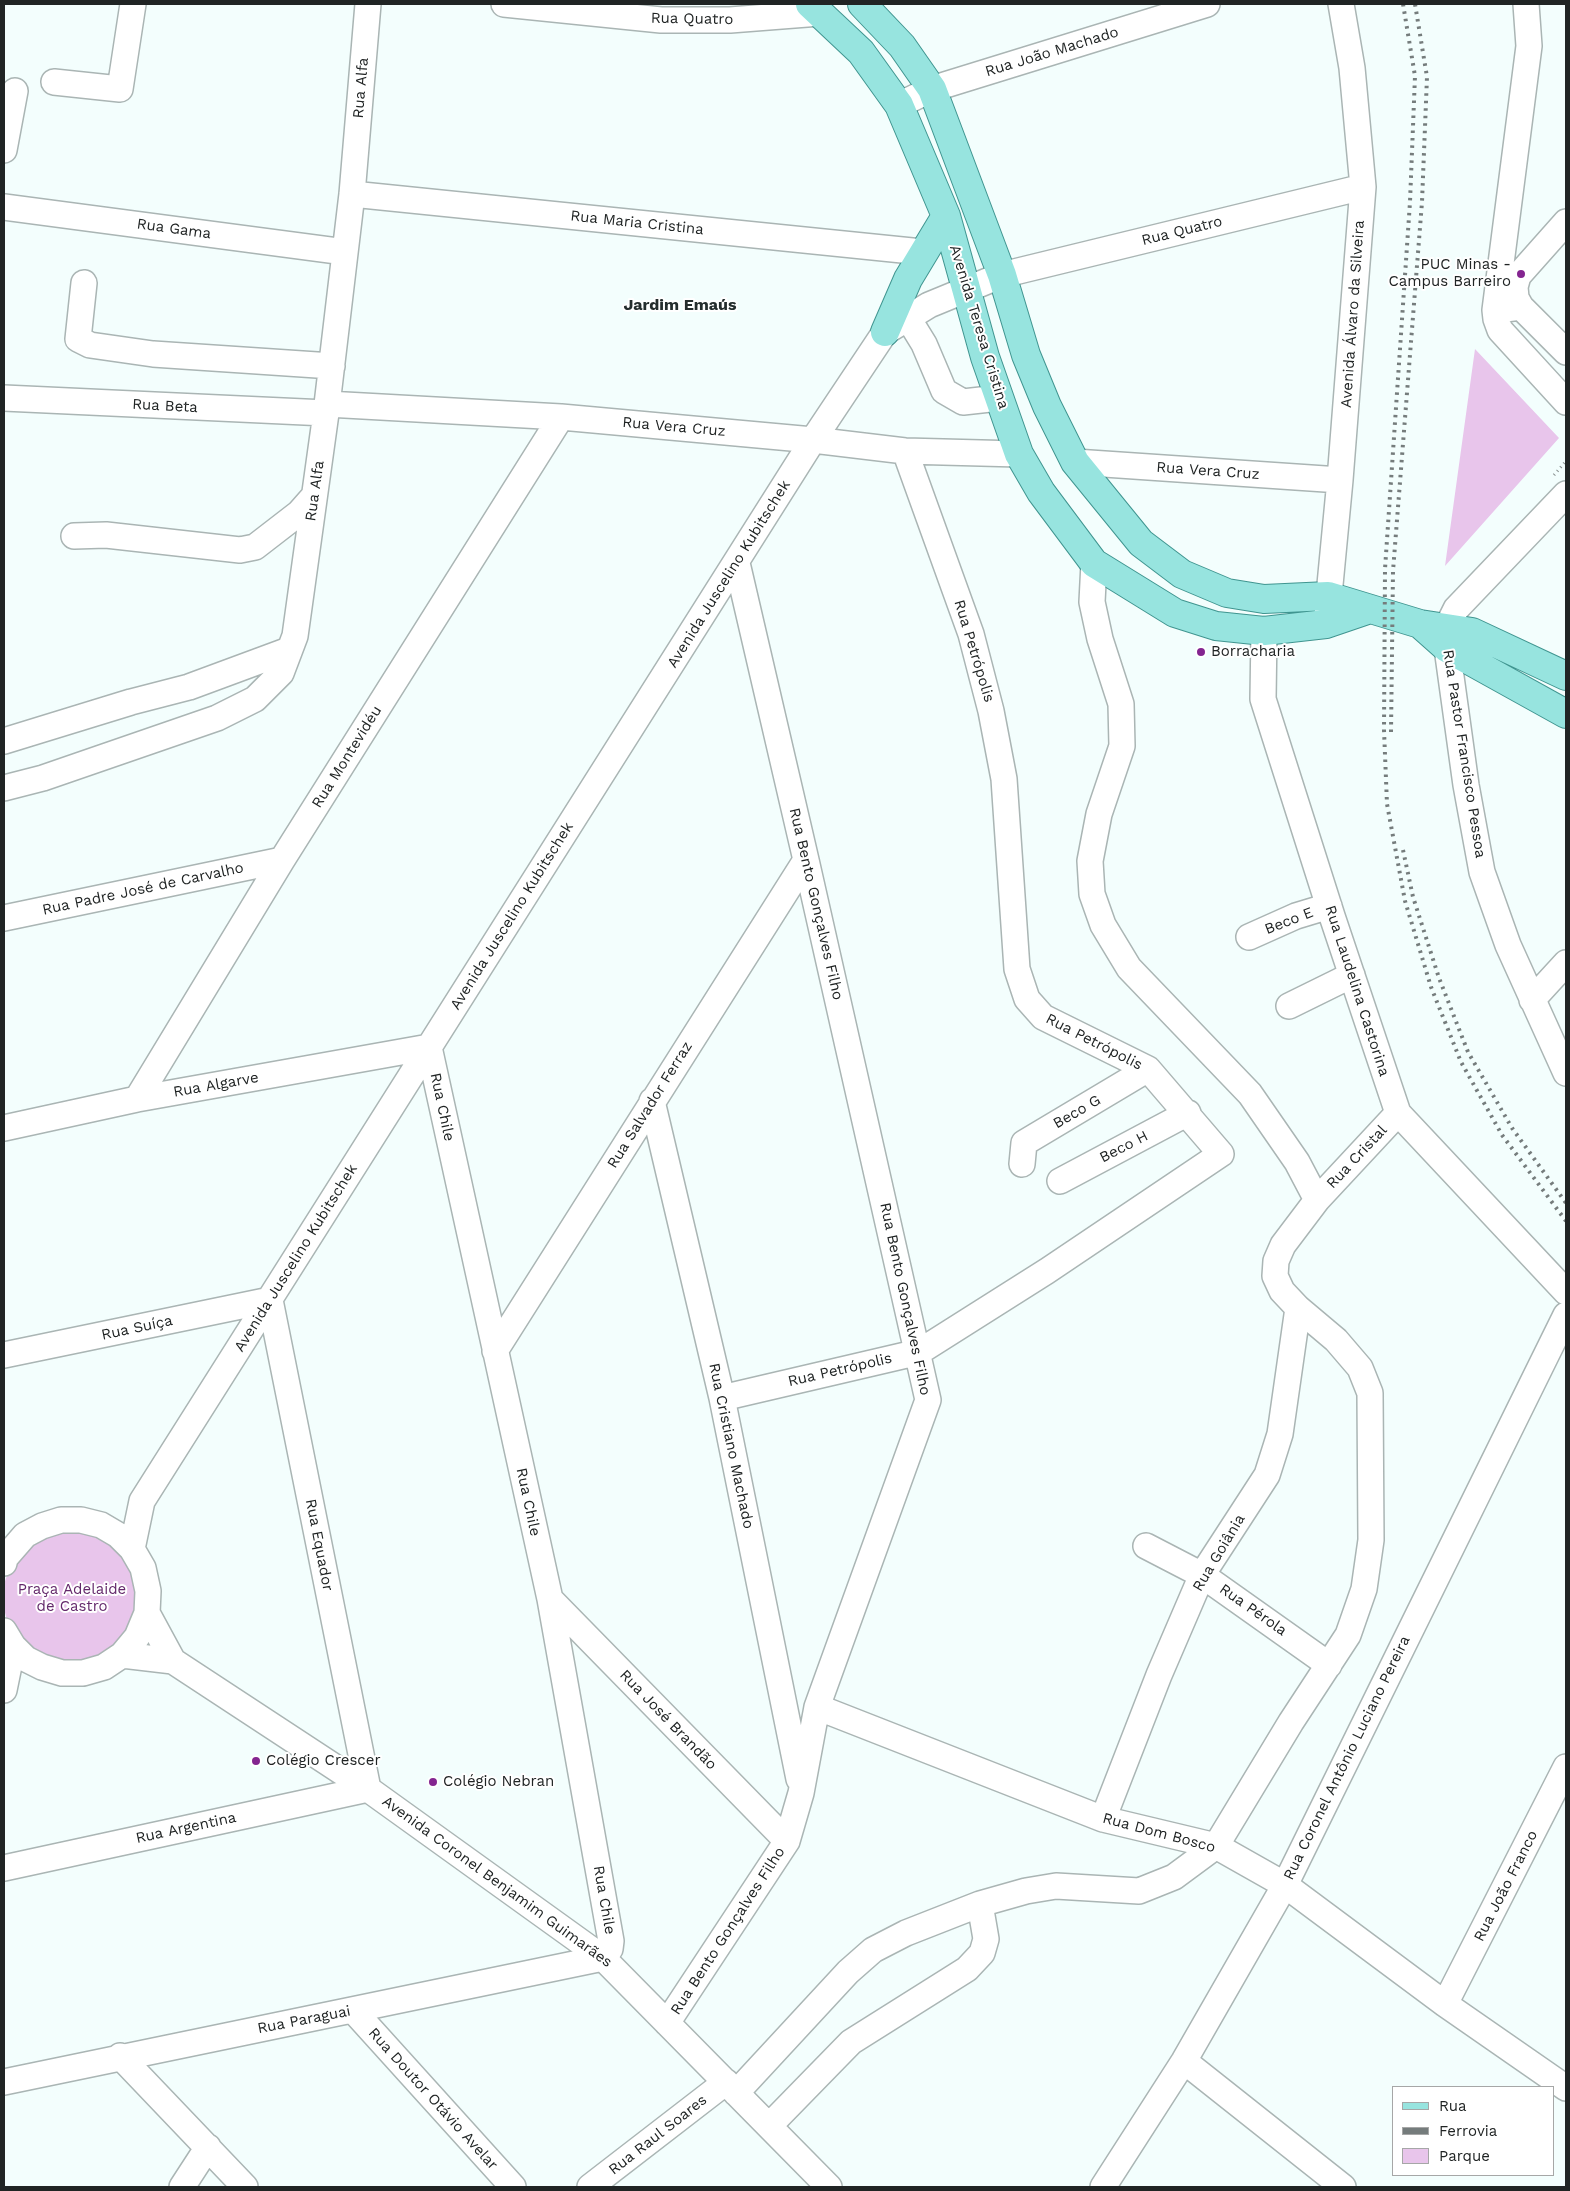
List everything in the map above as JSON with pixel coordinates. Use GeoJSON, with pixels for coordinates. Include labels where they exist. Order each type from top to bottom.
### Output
{"type":"FeatureCollection","features":[{"type":"Feature","properties":{"kind":"main road"},"geometry":{"type":"LineString","coordinates":[[862,4],[902,46],[932,89],[1002,275],[1026,355],[1047,406],[1075,462],[1141,543],[1182,574],[1228,593],[1264,598],[1328,596],[1420,624],[1447,637],[1566,714]]}},
{"type":"Feature","properties":{"kind":"main road","name":"Avenida Teresa Cristina"},"geometry":{"type":"LineString","coordinates":[[815,8],[861,52],[899,105],[946,216],[985,357],[1020,454],[1041,492],[1094,563],[1175,612],[1216,626],[1264,632],[1326,624],[1370,609]]}},
{"type":"Feature","properties":{"kind":"main road"},"geometry":{"type":"LineString","coordinates":[[885,332],[922,252],[946,216]]}},
{"type":"Feature","properties":{"kind":"main road"},"geometry":{"type":"LineString","coordinates":[[1447,637],[1472,632],[1566,676]]}},
{"type":"Feature","properties":{"kind":"street"},"geometry":{"type":"LineString","coordinates":[[54,82],[120,89],[133,4]]}},
{"type":"Feature","properties":{"kind":"street","name":"Rua Alfa"},"geometry":{"type":"LineString","coordinates":[[4,788],[43,778],[224,714],[255,699],[281,673],[294,636],[327,408],[352,194],[368,4]]}},
{"type":"Feature","properties":{"kind":"street","name":"Rua Quatro"},"geometry":{"type":"LineString","coordinates":[[504,4],[661,20],[730,20],[815,8]]}},
{"type":"Feature","properties":{"kind":"street","name":"Rua João Machado"},"geometry":{"type":"LineString","coordinates":[[899,105],[932,89],[1207,4]]}},
{"type":"Feature","properties":{"kind":"street","name":"Avenida Álvaro da Silveira"},"geometry":{"type":"LineString","coordinates":[[1326,624],[1340,480],[1363,187],[1352,68],[1341,4]]}},
{"type":"Feature","properties":{"kind":"street"},"geometry":{"type":"LineString","coordinates":[[1526,4],[1529,46],[1495,310],[1496,320],[1500,330],[1566,402]]}},
{"type":"Feature","properties":{"kind":"street"},"geometry":{"type":"LineString","coordinates":[[4,150],[15,91]]}},
{"type":"Feature","properties":{"kind":"street","name":"Rua Quatro"},"geometry":{"type":"LineString","coordinates":[[885,332],[929,305],[1002,275],[1363,187]]}},
{"type":"Feature","properties":{"kind":"street","name":"Rua Maria Cristina"},"geometry":{"type":"LineString","coordinates":[[352,194],[922,252]]}},
{"type":"Feature","properties":{"kind":"street","name":"Rua Gama"},"geometry":{"type":"LineString","coordinates":[[4,207],[345,252]]}},
{"type":"Feature","properties":{"kind":"street"},"geometry":{"type":"LineString","coordinates":[[1564,345],[1521,307],[1516,298],[1515,287],[1518,276],[1566,222]]}},
{"type":"Feature","properties":{"kind":"street"},"geometry":{"type":"LineString","coordinates":[[84,283],[78,339],[90,345],[153,354],[332,366]]}},
{"type":"Feature","properties":{"kind":"street"},"geometry":{"type":"LineString","coordinates":[[1495,310],[1521,307]]}},
{"type":"Feature","properties":{"kind":"street"},"geometry":{"type":"LineString","coordinates":[[908,318],[924,344],[944,391],[964,402],[999,398]]}},
{"type":"Feature","properties":{"kind":"street","name":"Avenida Juscelino Kubitschek"},"geometry":{"type":"LineString","coordinates":[[132,1549],[142,1502],[813,440],[885,332]]}},
{"type":"Feature","properties":{"kind":"street","name":"Rua Beta"},"geometry":{"type":"LineString","coordinates":[[4,398],[327,408]]}},
{"type":"Feature","properties":{"kind":"street","name":"Rua Vera Cruz"},"geometry":{"type":"LineString","coordinates":[[327,408],[561,417],[813,440],[905,451],[1020,454]]}},
{"type":"Feature","properties":{"kind":"street","name":"Rua Montevidéu"},"geometry":{"type":"LineString","coordinates":[[138,1099],[282,860],[561,417]]}},
{"type":"Feature","properties":{"kind":"street","name":"Rua Petrópolis"},"geometry":{"type":"LineString","coordinates":[[722,1398],[919,1352],[1047,1272],[1221,1154],[1188,1113],[1148,1069],[1043,1017],[1027,999],[1017,969],[1004,779],[991,711],[971,634],[905,451]]}},
{"type":"Feature","properties":{"kind":"street","name":"Rua Vera Cruz"},"geometry":{"type":"LineString","coordinates":[[1075,462],[1340,480]]}},
{"type":"Feature","properties":{"kind":"street"},"geometry":{"type":"LineString","coordinates":[[1447,637],[1456,609],[1566,494]]}},
{"type":"Feature","properties":{"kind":"street"},"geometry":{"type":"LineString","coordinates":[[74,536],[106,535],[240,550],[255,547],[299,513],[314,496]]}},
{"type":"Feature","properties":{"kind":"street","name":"Rua Bento Gonçalves Filho"},"geometry":{"type":"LineString","coordinates":[[667,2023],[787,1841],[802,1793],[817,1707],[928,1400],[919,1352],[737,563]]}},
{"type":"Feature","properties":{"kind":"street"},"geometry":{"type":"LineString","coordinates":[[1094,563],[1092,602],[1100,639],[1122,704],[1122,746],[1099,814],[1090,861],[1092,894],[1103,925],[1130,968],[1250,1094],[1298,1162],[1317,1200]]}},
{"type":"Feature","properties":{"kind":"street","name":"Rua Laudelina Castorina"},"geometry":{"type":"LineString","coordinates":[[1264,632],[1264,699],[1329,906],[1398,1113],[1566,1292]]}},
{"type":"Feature","properties":{"kind":"street","name":"Rua Pastor Francisco Pessoa"},"geometry":{"type":"LineString","coordinates":[[1447,637],[1466,785],[1482,872],[1508,945],[1566,1072]]}},
{"type":"Feature","properties":{"kind":"street"},"geometry":{"type":"LineString","coordinates":[[4,740],[131,702],[189,688],[290,650]]}},
{"type":"Feature","properties":{"kind":"street","name":"Rua Padre José de Carvalho"},"geometry":{"type":"LineString","coordinates":[[4,918],[282,860]]}},
{"type":"Feature","properties":{"kind":"street","name":"Rua Salvador Ferraz"},"geometry":{"type":"LineString","coordinates":[[495,1351],[652,1100],[806,860]]}},
{"type":"Feature","properties":{"kind":"street","name":"Beco E"},"geometry":{"type":"LineString","coordinates":[[1249,937],[1296,916],[1329,906]]}},
{"type":"Feature","properties":{"kind":"street"},"geometry":{"type":"LineString","coordinates":[[1532,1000],[1566,963]]}},
{"type":"Feature","properties":{"kind":"street"},"geometry":{"type":"LineString","coordinates":[[1289,1006],[1352,975]]}},
{"type":"Feature","properties":{"kind":"street","name":"Rua Algarve"},"geometry":{"type":"LineString","coordinates":[[4,1128],[138,1099],[429,1047]]}},
{"type":"Feature","properties":{"kind":"street","name":"Rua Chile"},"geometry":{"type":"LineString","coordinates":[[429,1047],[550,1599],[611,1941],[610,1949],[603,1958]]}},
{"type":"Feature","properties":{"kind":"street","name":"Beco G"},"geometry":{"type":"LineString","coordinates":[[1022,1164],[1024,1143],[1148,1069]]}},
{"type":"Feature","properties":{"kind":"street","name":"Rua Cristiano Machado"},"geometry":{"type":"LineString","coordinates":[[652,1100],[722,1398],[802,1793]]}},
{"type":"Feature","properties":{"kind":"street","name":"Beco H"},"geometry":{"type":"LineString","coordinates":[[1060,1180],[1188,1113]]}},
{"type":"Feature","properties":{"kind":"street","name":"Rua Cristal"},"geometry":{"type":"LineString","coordinates":[[1216,1846],[1291,1722],[1348,1635],[1364,1589],[1371,1540],[1370,1393],[1360,1368],[1336,1340],[1298,1308],[1282,1291],[1275,1276],[1276,1261],[1283,1245],[1317,1200],[1398,1113]]}},
{"type":"Feature","properties":{"kind":"street","name":"Rua Suíça"},"geometry":{"type":"LineString","coordinates":[[4,1355],[270,1300]]}},
{"type":"Feature","properties":{"kind":"street","name":"Rua Equador"},"geometry":{"type":"LineString","coordinates":[[270,1300],[368,1789]]}},
{"type":"Feature","properties":{"kind":"street","name":"Rua Goiânia"},"geometry":{"type":"LineString","coordinates":[[1102,1819],[1159,1675],[1202,1574],[1267,1475],[1280,1434],[1298,1308]]}},
{"type":"Feature","properties":{"kind":"street","name":"Rua Coronel Antônio Luciano Pereira"},"geometry":{"type":"LineString","coordinates":[[1103,2187],[1184,2061],[1285,1885],[1566,1316]]}},
{"type":"Feature","properties":{"kind":"street","name":"Avenida Juscelino Kubitschek"},"geometry":{"type":"LineString","coordinates":[[101,1525],[142,1502]]}},
{"type":"Feature","properties":{"kind":"street"},"geometry":{"type":"LineString","coordinates":[[4,1563],[14,1534],[62,1520],[82,1520],[101,1525],[118,1535],[132,1549],[143,1568],[148,1590],[147,1614],[137,1637],[122,1655],[104,1667],[83,1673],[62,1673],[42,1667],[26,1659],[8,1638]]}},
{"type":"Feature","properties":{"kind":"street","name":"Rua Pérola"},"geometry":{"type":"LineString","coordinates":[[1146,1546],[1202,1574],[1330,1665]]}},
{"type":"Feature","properties":{"kind":"street","name":"Rua José Brandão"},"geometry":{"type":"LineString","coordinates":[[550,1599],[787,1841]]}},
{"type":"Feature","properties":{"kind":"street","name":"Avenida Coronel Benjamim Guimarães"},"geometry":{"type":"LineString","coordinates":[[147,1614],[173,1661]]}},
{"type":"Feature","properties":{"kind":"street"},"geometry":{"type":"LineString","coordinates":[[4,1691],[8,1638]]}},
{"type":"Feature","properties":{"kind":"street","name":"Avenida Coronel Benjamim Guimarães"},"geometry":{"type":"LineString","coordinates":[[122,1655],[173,1661],[368,1789],[603,1958],[829,2187]]}},
{"type":"Feature","properties":{"kind":"street"},"geometry":{"type":"LineString","coordinates":[[4,1691],[42,1667]]}},
{"type":"Feature","properties":{"kind":"street","name":"Rua Dom Bosco"},"geometry":{"type":"LineString","coordinates":[[817,1707],[1102,1819],[1216,1846],[1285,1885],[1445,2004],[1566,2088]]}},
{"type":"Feature","properties":{"kind":"street","name":"Rua João Franco"},"geometry":{"type":"LineString","coordinates":[[1445,2004],[1566,1767]]}},
{"type":"Feature","properties":{"kind":"street","name":"Rua Argentina"},"geometry":{"type":"LineString","coordinates":[[4,1868],[368,1789]]}},
{"type":"Feature","properties":{"kind":"street","name":"Rua Raul Soares"},"geometry":{"type":"LineString","coordinates":[[590,2187],[731,2088],[848,1972],[874,1950],[906,1934],[980,1904],[1026,1891],[1056,1886],[1139,1891],[1174,1877],[1216,1846]]}},
{"type":"Feature","properties":{"kind":"street"},"geometry":{"type":"LineString","coordinates":[[768,2126],[851,2042],[967,1969],[982,1953],[986,1939],[980,1904]]}},
{"type":"Feature","properties":{"kind":"street","name":"Rua Paraguai"},"geometry":{"type":"LineString","coordinates":[[4,2082],[120,2056],[603,1958]]}},
{"type":"Feature","properties":{"kind":"street","name":"Rua Doutor Otávio Avelar"},"geometry":{"type":"LineString","coordinates":[[353,2010],[513,2187]]}},
{"type":"Feature","properties":{"kind":"street"},"geometry":{"type":"LineString","coordinates":[[120,2056],[245,2187]]}},
{"type":"Feature","properties":{"kind":"street"},"geometry":{"type":"LineString","coordinates":[[1184,2061],[1344,2187]]}},
{"type":"Feature","properties":{"kind":"street"},"geometry":{"type":"LineString","coordinates":[[182,2187],[208,2147]]}},
{"type":"Feature","properties":{"kind":"green space"},"geometry":{"type":"Polygon","coordinates":[[[1475,349],[1559,438],[1445,566],[1475,349]]]}},
{"type":"Feature","properties":{"kind":"green space","name":"Praça Adelaide de Castro"},"geometry":{"type":"Polygon","coordinates":[[[88,1530],[127,1555],[142,1601],[124,1645],[82,1668],[39,1660],[9,1628],[4,1609],[4,1584],[11,1564],[42,1535],[88,1530]]]}},
{"type":"Feature","properties":{"kind":"railway"},"geometry":{"type":"LineString","coordinates":[[1403,4],[1415,76],[1410,202],[1385,569],[1384,730],[1387,804],[1405,901],[1431,987],[1461,1062],[1502,1135],[1566,1221]]}},
{"type":"Feature","properties":{"kind":"railway"},"geometry":{"type":"LineString","coordinates":[[1391,732],[1393,571],[1422,202],[1427,77],[1415,4]]}},
{"type":"Feature","properties":{"kind":"railway"},"geometry":{"type":"LineString","coordinates":[[1403,850],[1413,897],[1439,978],[1468,1052],[1512,1128],[1566,1203]]}},
{"type":"Feature","properties":{"kind":"place","name":"PUC Minas - Campus Barreiro"},"geometry":{"type":"Point","coordinates":[1521,274]}},
{"type":"Feature","properties":{"kind":"place","name":"Borracharia"},"geometry":{"type":"Point","coordinates":[1201,652]}},
{"type":"Feature","properties":{"kind":"place","name":"Colégio Crescer"},"geometry":{"type":"Point","coordinates":[256,1761]}},
{"type":"Feature","properties":{"kind":"place","name":"Colégio Nebran"},"geometry":{"type":"Point","coordinates":[433,1782]}},
{"type":"Feature","properties":{"kind":"district","name":"Jardim Emaús"},"geometry":{"type":"Point","coordinates":[680,305]}}]}
